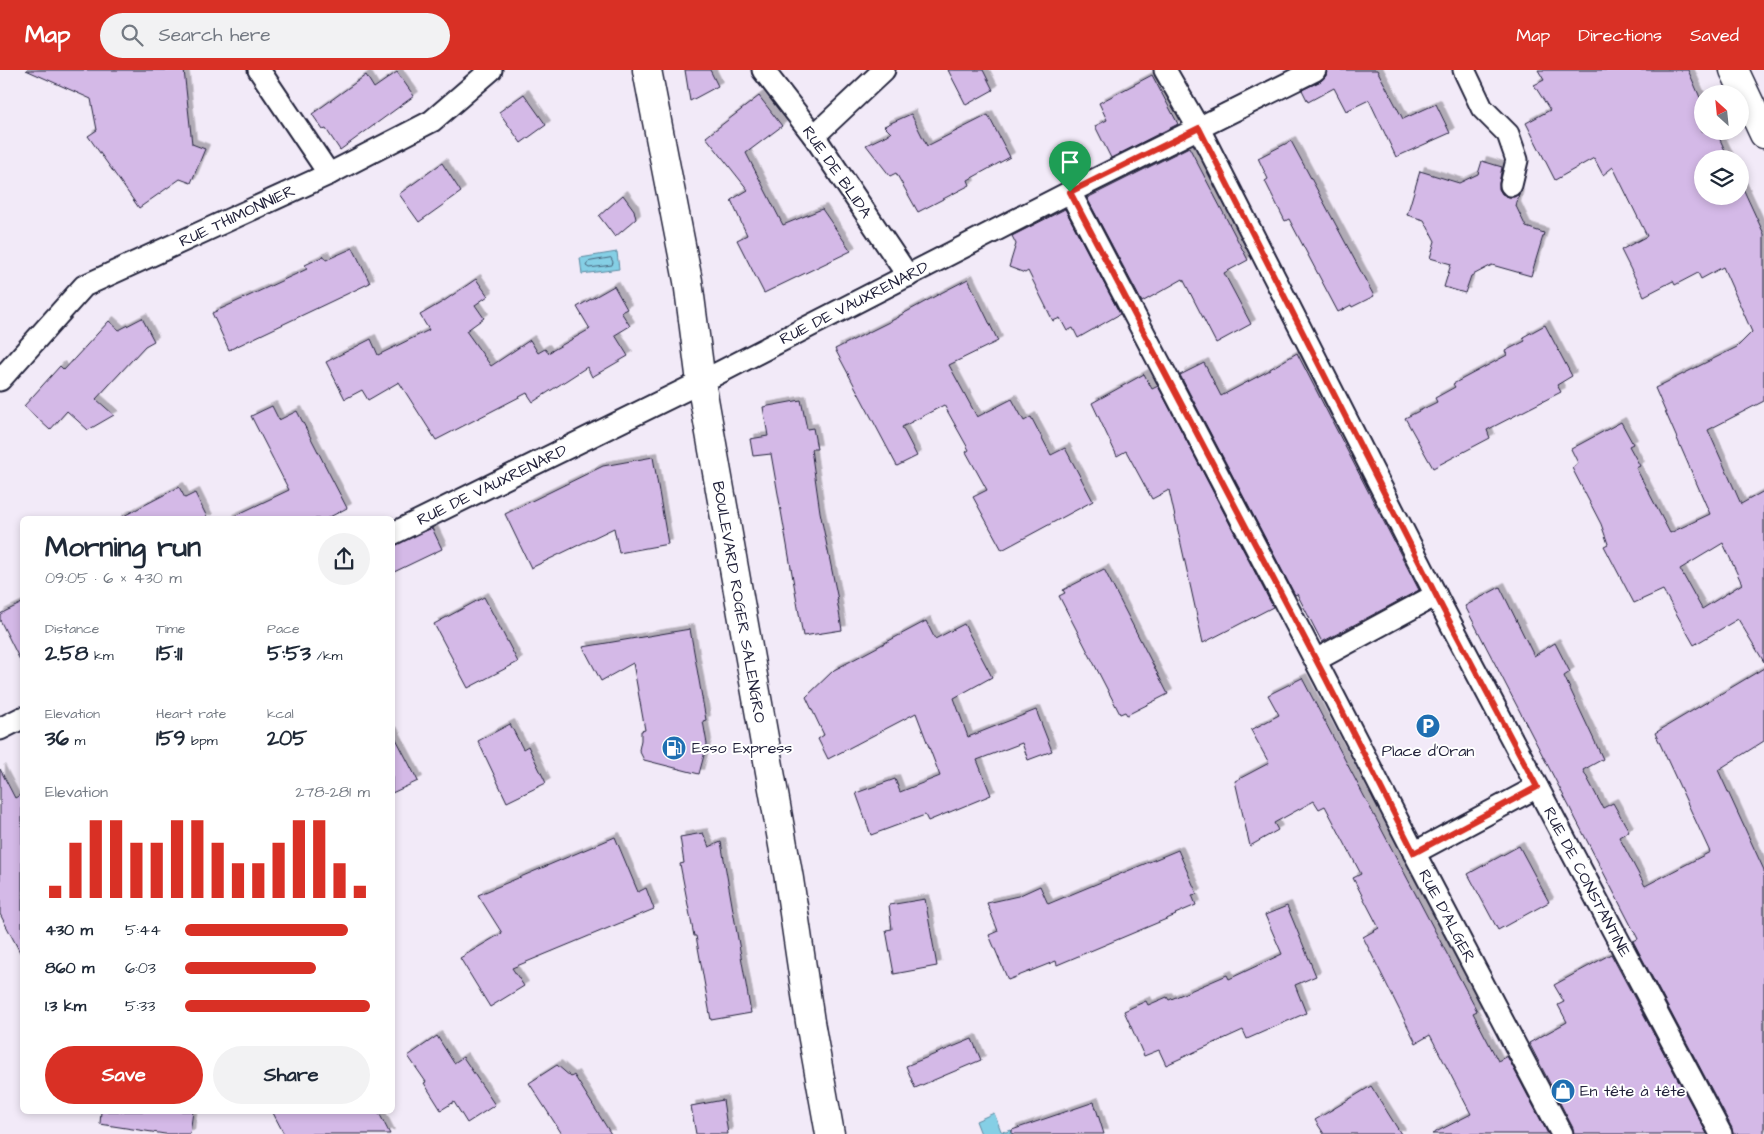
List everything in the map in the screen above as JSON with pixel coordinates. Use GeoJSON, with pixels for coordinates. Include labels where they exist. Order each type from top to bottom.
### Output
{"type":"FeatureCollection","features":[{"type":"Feature","properties":{"kind":"main road","name":"BOULEVARD ROGER SALENGRO"},"geometry":{"type":"LineString","coordinates":[[647,70],[688,281],[700,382],[789,879],[808,1012],[830,1134]]}},
{"type":"Feature","properties":{"kind":"main road"},"geometry":{"type":"LineString","coordinates":[[1734,70],[1764,134]]}},
{"type":"Feature","properties":{"kind":"main road"},"geometry":{"type":"LineString","coordinates":[[824,1102],[824,1134]]}},
{"type":"Feature","properties":{"kind":"street"},"geometry":{"type":"LineString","coordinates":[[259,70],[329,174]]}},
{"type":"Feature","properties":{"kind":"street","name":"RUE THIMONNIER"},"geometry":{"type":"LineString","coordinates":[[0,380],[84,286],[329,174],[432,121],[491,70]]}},
{"type":"Feature","properties":{"kind":"street","name":"RUE DE BLIDA"},"geometry":{"type":"LineString","coordinates":[[763,70],[814,136],[908,276]]}},
{"type":"Feature","properties":{"kind":"street"},"geometry":{"type":"LineString","coordinates":[[814,136],[884,70]]}},
{"type":"Feature","properties":{"kind":"street","name":"RUE DE CONSTANTINE"},"geometry":{"type":"LineString","coordinates":[[1165,70],[1199,128],[1436,595],[1721,1134]]}},
{"type":"Feature","properties":{"kind":"street","name":"RUE DE VAUXRENARD"},"geometry":{"type":"LineString","coordinates":[[395,533],[700,382],[1070,192],[1315,70]]}},
{"type":"Feature","properties":{"kind":"street"},"geometry":{"type":"LineString","coordinates":[[1464,70],[1482,108],[1508,134],[1517,160],[1511,185]]}},
{"type":"Feature","properties":{"kind":"street","name":"RUE D'ALGER"},"geometry":{"type":"LineString","coordinates":[[1070,192],[1562,1134]]}},
{"type":"Feature","properties":{"kind":"street"},"geometry":{"type":"LineString","coordinates":[[1316,660],[1436,595]]}},
{"type":"Feature","properties":{"kind":"street"},"geometry":{"type":"LineString","coordinates":[[0,729],[20,719]]}},
{"type":"Feature","properties":{"kind":"street"},"geometry":{"type":"LineString","coordinates":[[1414,853],[1537,787]]}},
{"type":"Feature","properties":{"kind":"water"},"geometry":{"type":"Polygon","coordinates":[[[617,252],[619,269],[582,274],[580,258],[617,252]]]}},
{"type":"Feature","properties":{"kind":"water"},"geometry":{"type":"Polygon","coordinates":[[[994,1113],[1001,1131],[1011,1130],[1013,1134],[981,1134],[976,1121],[994,1113]]]}},
{"type":"Feature","properties":{"kind":"building"},"geometry":{"type":"Polygon","coordinates":[[[26,70],[184,70],[192,144],[205,149],[191,183],[180,179],[139,208],[88,136],[97,130],[91,99],[26,70]]]}},
{"type":"Feature","properties":{"kind":"building"},"geometry":{"type":"Polygon","coordinates":[[[685,70],[710,70],[718,86],[690,101],[685,70]]]}},
{"type":"Feature","properties":{"kind":"building"},"geometry":{"type":"Polygon","coordinates":[[[948,70],[983,70],[993,90],[966,105],[948,70]]]}},
{"type":"Feature","properties":{"kind":"building"},"geometry":{"type":"Polygon","coordinates":[[[1327,70],[1377,70],[1403,119],[1436,104],[1450,133],[1396,157],[1369,100],[1346,111],[1334,88],[1308,102],[1302,90],[1321,81],[1326,76],[1327,70]]]}},
{"type":"Feature","properties":{"kind":"building"},"geometry":{"type":"Polygon","coordinates":[[[1538,70],[1688,70],[1695,85],[1694,140],[1720,140],[1725,150],[1694,150],[1694,205],[1749,205],[1749,202],[1764,234],[1764,401],[1708,430],[1741,504],[1764,491],[1764,662],[1738,619],[1694,645],[1663,590],[1634,603],[1604,546],[1608,544],[1601,524],[1572,468],[1578,463],[1571,449],[1621,422],[1633,444],[1629,446],[1640,466],[1636,468],[1670,533],[1710,514],[1655,388],[1737,347],[1752,332],[1723,267],[1701,279],[1698,273],[1675,285],[1673,281],[1644,296],[1621,250],[1647,236],[1613,167],[1603,175],[1594,158],[1555,180],[1526,123],[1550,110],[1534,85],[1544,80],[1538,70]],[[1723,543],[1680,569],[1702,609],[1742,584],[1723,543]]]}},
{"type":"Feature","properties":{"kind":"building"},"geometry":{"type":"Polygon","coordinates":[[[397,72],[414,96],[340,150],[326,129],[323,130],[312,114],[366,75],[374,88],[397,72]]]}},
{"type":"Feature","properties":{"kind":"building"},"geometry":{"type":"Polygon","coordinates":[[[1152,75],[1178,124],[1111,158],[1095,126],[1107,120],[1099,103],[1152,75]]]}},
{"type":"Feature","properties":{"kind":"building"},"geometry":{"type":"Polygon","coordinates":[[[524,94],[546,125],[521,143],[499,112],[524,94]]]}},
{"type":"Feature","properties":{"kind":"building"},"geometry":{"type":"Polygon","coordinates":[[[759,96],[782,126],[746,153],[783,225],[822,209],[851,251],[764,293],[737,240],[747,235],[731,200],[748,190],[706,137],[759,96]]]}},
{"type":"Feature","properties":{"kind":"building"},"geometry":{"type":"Polygon","coordinates":[[[911,114],[927,146],[988,115],[1010,157],[968,180],[970,185],[918,212],[896,173],[890,176],[866,145],[891,133],[884,126],[911,114]]]}},
{"type":"Feature","properties":{"kind":"building"},"geometry":{"type":"Polygon","coordinates":[[[1291,141],[1374,296],[1338,312],[1289,219],[1285,221],[1265,181],[1268,179],[1258,158],[1291,141]]]}},
{"type":"Feature","properties":{"kind":"building"},"geometry":{"type":"Polygon","coordinates":[[[1189,147],[1248,260],[1224,273],[1251,324],[1216,343],[1183,279],[1142,302],[1087,198],[1189,147]]]}},
{"type":"Feature","properties":{"kind":"building"},"geometry":{"type":"Polygon","coordinates":[[[1482,161],[1502,167],[1499,189],[1502,194],[1514,197],[1519,194],[1516,206],[1526,227],[1544,233],[1531,276],[1492,265],[1471,276],[1465,293],[1444,287],[1451,264],[1430,258],[1435,241],[1424,220],[1407,215],[1420,171],[1459,183],[1478,174],[1482,161]]]}},
{"type":"Feature","properties":{"kind":"building"},"geometry":{"type":"Polygon","coordinates":[[[442,163],[461,192],[419,222],[399,194],[442,163]]]}},
{"type":"Feature","properties":{"kind":"building"},"geometry":{"type":"Polygon","coordinates":[[[623,195],[634,210],[636,219],[615,237],[599,216],[623,195]]]}},
{"type":"Feature","properties":{"kind":"building"},"geometry":{"type":"Polygon","coordinates":[[[1065,209],[1120,314],[1078,338],[1073,328],[1067,331],[1060,318],[1053,321],[1028,271],[1025,273],[1009,267],[1016,244],[1012,236],[1065,209]]]}},
{"type":"Feature","properties":{"kind":"building"},"geometry":{"type":"Polygon","coordinates":[[[353,248],[370,283],[229,350],[212,313],[307,269],[305,265],[324,256],[326,260],[353,248]]]}},
{"type":"Feature","properties":{"kind":"building"},"geometry":{"type":"Polygon","coordinates":[[[476,279],[488,296],[475,305],[484,318],[466,331],[491,366],[530,340],[538,353],[545,349],[548,353],[590,329],[577,307],[614,286],[627,309],[621,312],[630,326],[615,335],[628,356],[592,377],[587,367],[533,402],[527,393],[436,440],[399,382],[368,400],[362,390],[345,399],[326,362],[371,339],[378,355],[429,330],[420,315],[476,279]]]}},
{"type":"Feature","properties":{"kind":"building"},"geometry":{"type":"Polygon","coordinates":[[[968,279],[998,341],[949,365],[977,417],[1012,399],[1024,421],[1031,417],[1051,455],[1065,448],[1093,501],[1002,550],[973,497],[987,490],[966,452],[969,450],[944,405],[902,427],[917,456],[897,466],[835,349],[968,279]]]}},
{"type":"Feature","properties":{"kind":"building"},"geometry":{"type":"Polygon","coordinates":[[[142,318],[154,341],[145,346],[96,399],[114,415],[88,430],[67,411],[50,430],[24,406],[60,366],[64,370],[109,321],[119,330],[142,318]]]}},
{"type":"Feature","properties":{"kind":"building"},"geometry":{"type":"Polygon","coordinates":[[[1545,325],[1572,376],[1557,385],[1561,392],[1487,430],[1490,438],[1433,468],[1405,418],[1437,402],[1435,398],[1455,387],[1453,384],[1507,355],[1505,351],[1525,341],[1523,337],[1545,325]]]}},
{"type":"Feature","properties":{"kind":"building"},"geometry":{"type":"Polygon","coordinates":[[[1297,353],[1419,590],[1322,642],[1297,594],[1295,595],[1180,375],[1204,363],[1221,396],[1270,370],[1297,353]]]}},
{"type":"Feature","properties":{"kind":"building"},"geometry":{"type":"Polygon","coordinates":[[[1144,374],[1152,389],[1158,386],[1273,607],[1203,643],[1169,490],[1152,499],[1126,451],[1117,456],[1092,403],[1144,374]]]}},
{"type":"Feature","properties":{"kind":"building"},"geometry":{"type":"Polygon","coordinates":[[[801,400],[807,429],[813,428],[817,449],[811,449],[820,512],[838,600],[842,630],[803,636],[771,454],[753,456],[750,439],[768,436],[763,407],[801,400]]]}},
{"type":"Feature","properties":{"kind":"building"},"geometry":{"type":"Polygon","coordinates":[[[272,406],[279,420],[297,411],[347,508],[332,516],[234,516],[289,490],[251,416],[272,406]]]}},
{"type":"Feature","properties":{"kind":"building"},"geometry":{"type":"Polygon","coordinates":[[[653,457],[668,544],[619,553],[614,528],[531,568],[505,514],[603,466],[653,457]]]}},
{"type":"Feature","properties":{"kind":"building"},"geometry":{"type":"Polygon","coordinates":[[[179,487],[185,498],[195,493],[206,516],[124,516],[179,487]]]}},
{"type":"Feature","properties":{"kind":"building"},"geometry":{"type":"Polygon","coordinates":[[[432,528],[442,549],[395,572],[395,545],[432,528]]]}},
{"type":"Feature","properties":{"kind":"building"},"geometry":{"type":"Polygon","coordinates":[[[1104,569],[1168,694],[1127,715],[1125,712],[1120,714],[1059,596],[1065,593],[1063,590],[1104,569]]]}},
{"type":"Feature","properties":{"kind":"building"},"geometry":{"type":"Polygon","coordinates":[[[1500,587],[1534,656],[1555,643],[1570,672],[1564,676],[1603,759],[1583,770],[1603,808],[1613,803],[1629,831],[1619,837],[1645,886],[1710,852],[1655,733],[1764,668],[1764,741],[1718,770],[1764,870],[1764,1134],[1733,1134],[1732,1128],[1633,941],[1638,939],[1465,606],[1500,587]]]}},
{"type":"Feature","properties":{"kind":"building"},"geometry":{"type":"Polygon","coordinates":[[[484,597],[518,662],[468,688],[434,624],[484,597]]]}},
{"type":"Feature","properties":{"kind":"building"},"geometry":{"type":"Polygon","coordinates":[[[20,604],[20,660],[0,620],[0,614],[20,604]]]}},
{"type":"Feature","properties":{"kind":"building"},"geometry":{"type":"Polygon","coordinates":[[[926,621],[935,639],[964,624],[992,677],[954,698],[968,737],[1036,710],[1052,751],[1028,760],[1022,743],[977,760],[991,795],[928,821],[925,815],[871,835],[856,793],[895,779],[900,792],[940,776],[916,713],[828,759],[818,739],[824,735],[806,697],[834,670],[926,621]]]}},
{"type":"Feature","properties":{"kind":"building"},"geometry":{"type":"Polygon","coordinates":[[[690,629],[706,720],[703,721],[707,744],[699,774],[644,760],[639,750],[641,731],[645,730],[633,663],[601,681],[583,647],[690,629]]]}},
{"type":"Feature","properties":{"kind":"building"},"geometry":{"type":"Polygon","coordinates":[[[1302,678],[1477,1011],[1473,1013],[1498,1061],[1507,1056],[1548,1134],[1432,1134],[1471,1114],[1430,1035],[1416,1043],[1363,937],[1379,928],[1353,878],[1361,874],[1325,806],[1319,809],[1314,801],[1274,823],[1278,830],[1250,846],[1235,781],[1269,763],[1251,730],[1279,715],[1268,695],[1302,678]]]}},
{"type":"Feature","properties":{"kind":"building"},"geometry":{"type":"Polygon","coordinates":[[[510,724],[523,749],[528,746],[546,783],[507,802],[478,741],[510,724]]]}},
{"type":"Feature","properties":{"kind":"building"},"geometry":{"type":"Polygon","coordinates":[[[395,737],[418,781],[395,792],[395,737]]]}},
{"type":"Feature","properties":{"kind":"building"},"geometry":{"type":"Polygon","coordinates":[[[0,769],[15,798],[20,795],[20,952],[0,914],[0,769]]]}},
{"type":"Feature","properties":{"kind":"building"},"geometry":{"type":"Polygon","coordinates":[[[703,833],[709,847],[721,842],[751,1013],[711,1020],[696,936],[694,936],[680,864],[684,863],[680,837],[703,833]]]}},
{"type":"Feature","properties":{"kind":"building"},"geometry":{"type":"Polygon","coordinates":[[[615,837],[638,892],[646,888],[654,909],[512,968],[524,986],[490,1007],[460,958],[502,933],[478,895],[615,837]]]}},
{"type":"Feature","properties":{"kind":"building"},"geometry":{"type":"Polygon","coordinates":[[[1519,846],[1549,902],[1498,930],[1468,874],[1519,846]]]}},
{"type":"Feature","properties":{"kind":"building"},"geometry":{"type":"Polygon","coordinates":[[[1178,850],[1197,894],[1192,895],[1196,905],[1057,965],[1056,961],[1008,980],[989,935],[998,931],[987,903],[1018,896],[1040,886],[1048,904],[1178,850]]]}},
{"type":"Feature","properties":{"kind":"building"},"geometry":{"type":"Polygon","coordinates":[[[925,899],[937,966],[894,974],[886,930],[892,929],[889,905],[925,899]]]}},
{"type":"Feature","properties":{"kind":"building"},"geometry":{"type":"Polygon","coordinates":[[[1287,906],[1316,976],[1295,985],[1306,1013],[1247,1039],[1243,1030],[1166,1065],[1159,1050],[1144,1056],[1124,1011],[1146,1001],[1148,1005],[1167,997],[1169,1000],[1227,975],[1229,979],[1282,954],[1265,915],[1287,906]]]}},
{"type":"Feature","properties":{"kind":"building"},"geometry":{"type":"Polygon","coordinates":[[[1611,954],[1707,1134],[1574,1134],[1573,1128],[1529,1043],[1567,1022],[1558,1005],[1564,1002],[1554,985],[1611,954]]]}},
{"type":"Feature","properties":{"kind":"building"},"geometry":{"type":"Polygon","coordinates":[[[437,1036],[454,1063],[463,1057],[495,1105],[467,1123],[454,1102],[441,1110],[424,1083],[426,1082],[408,1056],[437,1036]]]}},
{"type":"Feature","properties":{"kind":"building"},"geometry":{"type":"Polygon","coordinates":[[[972,1039],[981,1060],[915,1088],[906,1066],[972,1039]]]}},
{"type":"Feature","properties":{"kind":"building"},"geometry":{"type":"Polygon","coordinates":[[[557,1065],[571,1077],[574,1075],[611,1134],[562,1134],[529,1083],[557,1065]]]}},
{"type":"Feature","properties":{"kind":"building"},"geometry":{"type":"Polygon","coordinates":[[[1371,1086],[1401,1134],[1324,1134],[1315,1120],[1371,1086]]]}},
{"type":"Feature","properties":{"kind":"building"},"geometry":{"type":"Polygon","coordinates":[[[723,1100],[728,1134],[696,1134],[691,1106],[723,1100]]]}},
{"type":"Feature","properties":{"kind":"building"},"geometry":{"type":"Polygon","coordinates":[[[1094,1102],[1104,1134],[1012,1134],[1012,1130],[1094,1102]]]}},
{"type":"Feature","properties":{"kind":"building"},"geometry":{"type":"Polygon","coordinates":[[[101,1114],[193,1114],[190,1134],[165,1134],[100,1124],[101,1114]]]}},
{"type":"Feature","properties":{"kind":"building"},"geometry":{"type":"Polygon","coordinates":[[[274,1114],[380,1114],[390,1134],[284,1134],[274,1114]]]}},
{"type":"Feature","properties":{"kind":"place","name":"Place d'Oran"},"geometry":{"type":"Point","coordinates":[1428,726]}},
{"type":"Feature","properties":{"kind":"place","name":"Esso Express"},"geometry":{"type":"Point","coordinates":[674,748]}},
{"type":"Feature","properties":{"kind":"place","name":"En tête à tête"},"geometry":{"type":"Point","coordinates":[1563,1091]}},
{"type":"Feature","properties":{"kind":"route"},"geometry":{"type":"LineString","coordinates":[[1199,128],[1443,609],[1537,787],[1414,853],[1326,679],[1070,192],[1199,128]]}}]}
